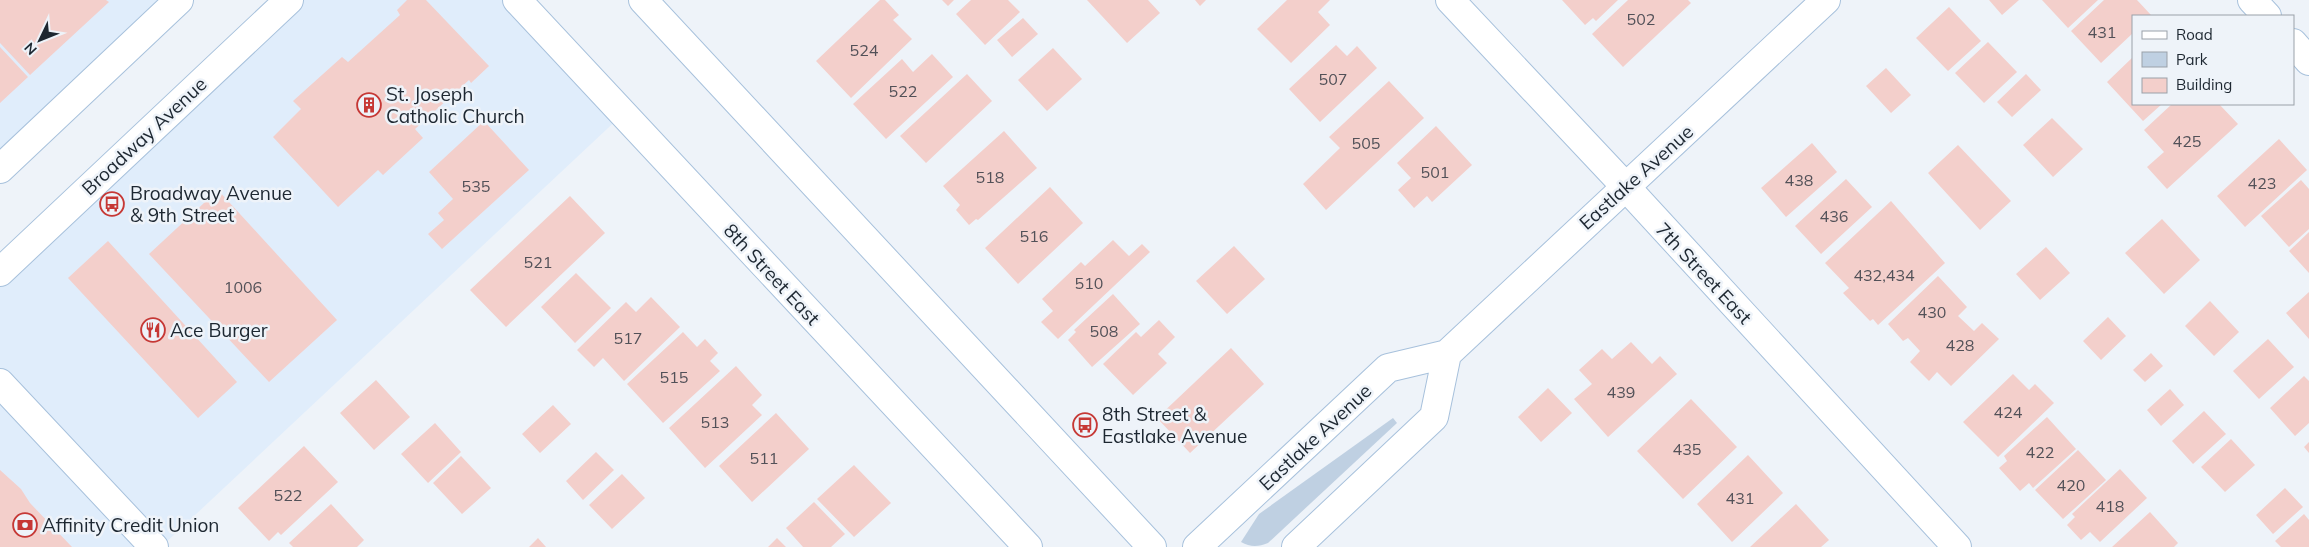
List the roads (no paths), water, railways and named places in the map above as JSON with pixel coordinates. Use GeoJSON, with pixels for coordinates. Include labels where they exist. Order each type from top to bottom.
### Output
{"type":"FeatureCollection","features":[{"type":"Feature","properties":{"kind":"main road"},"geometry":{"type":"LineString","coordinates":[[0,169],[179,0]]}},
{"type":"Feature","properties":{"kind":"main road","name":"Broadway Avenue"},"geometry":{"type":"LineString","coordinates":[[0,272],[289,0]]}},
{"type":"Feature","properties":{"kind":"main road","name":"8th Street East"},"geometry":{"type":"LineString","coordinates":[[517,0],[1028,547]]}},
{"type":"Feature","properties":{"kind":"main road"},"geometry":{"type":"LineString","coordinates":[[643,0],[1152,547]]}},
{"type":"Feature","properties":{"kind":"main road","name":"7th Street East"},"geometry":{"type":"LineString","coordinates":[[1450,0],[1625,186],[1958,547]]}},
{"type":"Feature","properties":{"kind":"main road","name":"Eastlake Avenue"},"geometry":{"type":"LineString","coordinates":[[1197,547],[1388,368],[1447,354],[1826,0]]}},
{"type":"Feature","properties":{"kind":"main road"},"geometry":{"type":"LineString","coordinates":[[2252,0],[2266,15]]}},
{"type":"Feature","properties":{"kind":"main road"},"geometry":{"type":"LineString","coordinates":[[2294,44],[2309,61]]}},
{"type":"Feature","properties":{"kind":"main road"},"geometry":{"type":"LineString","coordinates":[[1296,547],[1434,417],[1447,354]]}},
{"type":"Feature","properties":{"kind":"main road"},"geometry":{"type":"LineString","coordinates":[[0,383],[154,547]]}},
{"type":"Feature","properties":{"kind":"place","name":"St. Joseph Catholic Church"},"geometry":{"type":"Point","coordinates":[369,105]}},
{"type":"Feature","properties":{"kind":"place","name":"Broadway Avenue & 9th Street"},"geometry":{"type":"Point","coordinates":[112,204]}},
{"type":"Feature","properties":{"kind":"place","name":"Ace Burger"},"geometry":{"type":"Point","coordinates":[153,330]}},
{"type":"Feature","properties":{"kind":"place","name":"8th Street & Eastlake Avenue"},"geometry":{"type":"Point","coordinates":[1085,425]}},
{"type":"Feature","properties":{"kind":"place","name":"Affinity Credit Union"},"geometry":{"type":"Point","coordinates":[25,525]}}]}
